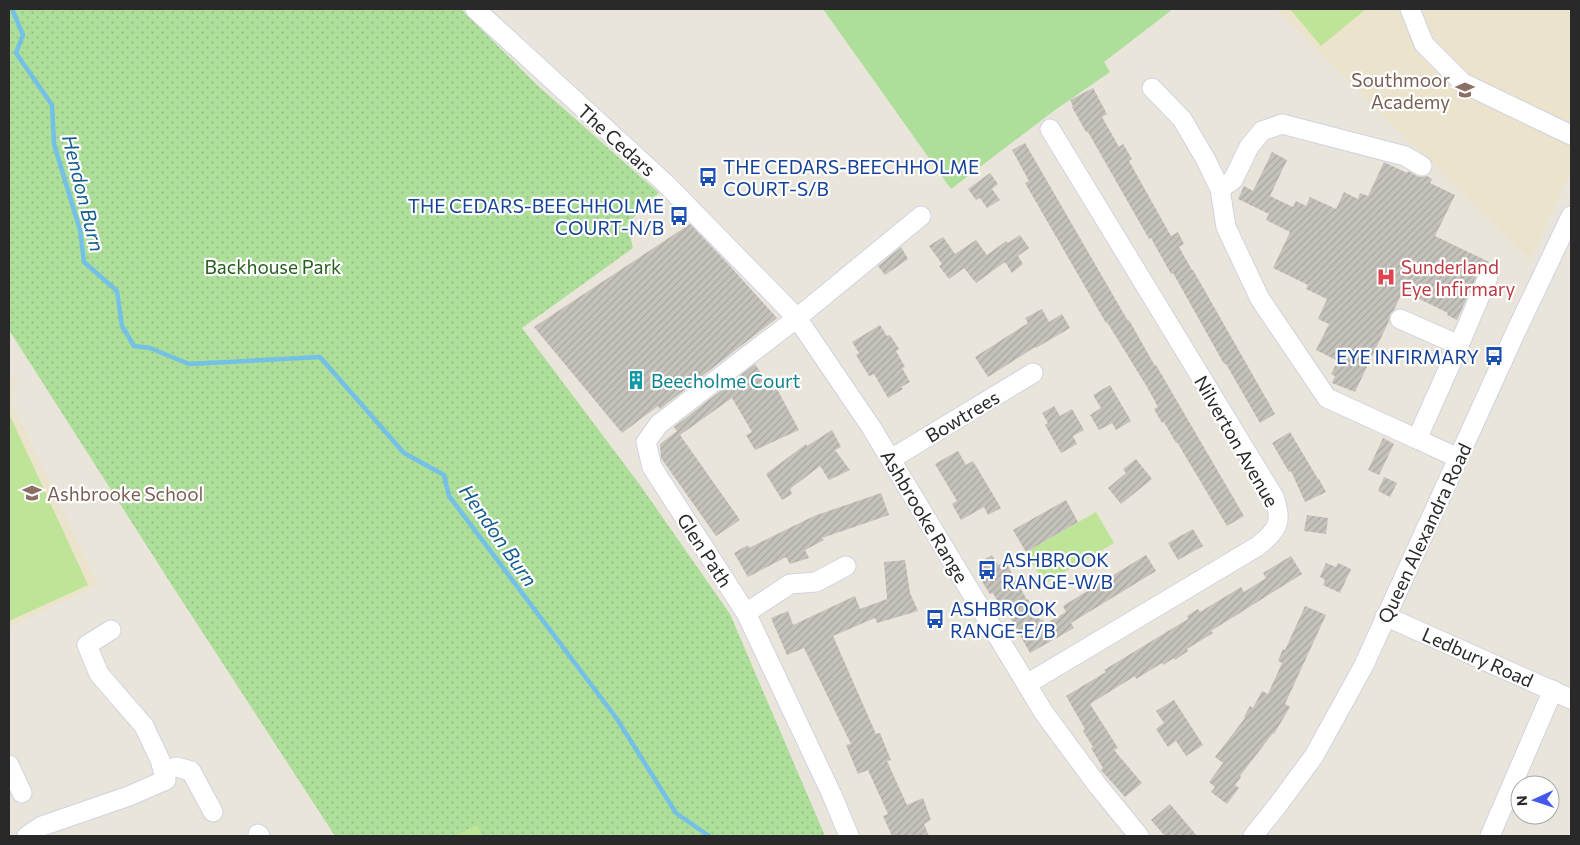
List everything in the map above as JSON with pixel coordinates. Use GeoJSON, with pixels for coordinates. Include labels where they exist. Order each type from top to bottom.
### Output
{"type":"FeatureCollection","features":[{"type":"Feature","properties":{"kind":"street","name":"The Cedars"},"geometry":{"type":"LineString","coordinates":[[475,9],[666,184],[797,318]]}},
{"type":"Feature","properties":{"kind":"street"},"geometry":{"type":"LineString","coordinates":[[1410,9],[1424,44],[1463,83],[1571,135]]}},
{"type":"Feature","properties":{"kind":"street"},"geometry":{"type":"LineString","coordinates":[[1152,88],[1182,119],[1206,160],[1220,189],[1226,227],[1260,299],[1327,398],[1458,458]]}},
{"type":"Feature","properties":{"kind":"street"},"geometry":{"type":"LineString","coordinates":[[1220,189],[1233,180],[1249,147],[1262,131],[1282,124],[1405,156],[1422,166]]}},
{"type":"Feature","properties":{"kind":"street","name":"Nilverton Avenue"},"geometry":{"type":"LineString","coordinates":[[1026,684],[1258,546],[1270,536],[1279,521],[1279,510],[1274,497],[1050,129]]}},
{"type":"Feature","properties":{"kind":"street","name":"Glen Path"},"geometry":{"type":"LineString","coordinates":[[849,836],[832,795],[746,613],[652,467],[646,442],[659,424],[797,318],[921,216]]}},
{"type":"Feature","properties":{"kind":"street","name":"Queen Alexandra Road"},"geometry":{"type":"LineString","coordinates":[[1253,836],[1314,756],[1364,665],[1458,458],[1567,238],[1571,216]]}},
{"type":"Feature","properties":{"kind":"street"},"geometry":{"type":"LineString","coordinates":[[1416,439],[1488,277]]}},
{"type":"Feature","properties":{"kind":"street","name":"Ashbrooke Range"},"geometry":{"type":"LineString","coordinates":[[797,318],[871,427],[1044,713],[1098,786],[1139,836]]}},
{"type":"Feature","properties":{"kind":"street"},"geometry":{"type":"LineString","coordinates":[[1400,319],[1459,345]]}},
{"type":"Feature","properties":{"kind":"street","name":"Bowtrees"},"geometry":{"type":"LineString","coordinates":[[891,459],[1033,373]]}},
{"type":"Feature","properties":{"kind":"street"},"geometry":{"type":"LineString","coordinates":[[746,613],[790,584],[816,582],[846,566]]}},
{"type":"Feature","properties":{"kind":"street","name":"Ledbury Road"},"geometry":{"type":"LineString","coordinates":[[1385,616],[1571,699]]}},
{"type":"Feature","properties":{"kind":"street"},"geometry":{"type":"LineString","coordinates":[[27,836],[42,826],[129,796],[166,780],[160,760],[144,726],[99,674],[87,645],[111,630]]}},
{"type":"Feature","properties":{"kind":"street"},"geometry":{"type":"LineString","coordinates":[[1490,836],[1554,690]]}},
{"type":"Feature","properties":{"kind":"street"},"geometry":{"type":"LineString","coordinates":[[9,765],[22,792]]}},
{"type":"Feature","properties":{"kind":"street"},"geometry":{"type":"LineString","coordinates":[[163,771],[177,767],[191,771],[213,812]]}},
{"type":"Feature","properties":{"kind":"shaded area","name":"Southmoor Academy"},"geometry":{"type":"Polygon","coordinates":[[[1276,9],[1571,9],[1571,171],[1530,260],[1276,9]]]}},
{"type":"Feature","properties":{"kind":"shaded area","name":"Ashbrooke School"},"geometry":{"type":"Polygon","coordinates":[[[9,376],[17,381],[11,401],[98,585],[9,627],[9,376]]]}},
{"type":"Feature","properties":{"kind":"green space","name":"Backhouse Park"},"geometry":{"type":"Polygon","coordinates":[[[9,9],[461,9],[537,85],[659,193],[627,224],[633,248],[522,328],[640,485],[730,614],[825,836],[335,836],[9,330],[9,9]]]}},
{"type":"Feature","properties":{"kind":"green space"},"geometry":{"type":"Polygon","coordinates":[[[823,9],[1173,9],[1104,62],[1110,72],[1055,110],[951,189],[823,9]]]}},
{"type":"Feature","properties":{"kind":"green space"},"geometry":{"type":"Polygon","coordinates":[[[1290,9],[1366,9],[1321,46],[1290,9]]]}},
{"type":"Feature","properties":{"kind":"green space","name":"Ashbrooke School"},"geometry":{"type":"Polygon","coordinates":[[[11,418],[88,585],[9,621],[9,419],[11,418]]]}},
{"type":"Feature","properties":{"kind":"green space"},"geometry":{"type":"Polygon","coordinates":[[[1096,512],[1114,543],[1044,584],[1026,552],[1096,512]]]}},
{"type":"Feature","properties":{"kind":"green space"},"geometry":{"type":"Polygon","coordinates":[[[477,825],[483,836],[455,836],[477,825]]]}},
{"type":"Feature","properties":{"kind":"building"},"geometry":{"type":"Polygon","coordinates":[[[1093,88],[1107,114],[1102,117],[1119,147],[1123,144],[1132,159],[1129,161],[1171,236],[1178,232],[1184,244],[1179,247],[1275,414],[1260,423],[1226,364],[1224,364],[1173,273],[1171,274],[1151,238],[1149,239],[1072,107],[1070,100],[1093,88]]]}},
{"type":"Feature","properties":{"kind":"building"},"geometry":{"type":"Polygon","coordinates":[[[1025,143],[1244,516],[1227,526],[1177,442],[1164,422],[1162,423],[1154,409],[1158,407],[1147,387],[1106,323],[1025,183],[1029,181],[1012,150],[1025,143]]]}},
{"type":"Feature","properties":{"kind":"building","name":"Sunderland Eye Infirmary"},"geometry":{"type":"Polygon","coordinates":[[[1272,152],[1287,160],[1270,196],[1293,207],[1296,201],[1306,206],[1310,197],[1336,209],[1344,192],[1358,199],[1360,193],[1368,196],[1384,162],[1407,173],[1408,171],[1417,176],[1427,176],[1432,179],[1430,183],[1455,195],[1435,236],[1489,262],[1478,273],[1457,320],[1447,315],[1448,313],[1403,291],[1394,310],[1390,314],[1389,321],[1355,392],[1332,383],[1335,376],[1331,374],[1338,361],[1316,350],[1329,324],[1318,319],[1327,299],[1306,289],[1308,285],[1273,268],[1290,232],[1266,220],[1269,214],[1238,199],[1244,186],[1253,191],[1272,152]]]}},
{"type":"Feature","properties":{"kind":"building"},"geometry":{"type":"Polygon","coordinates":[[[990,173],[998,184],[992,189],[1000,200],[987,208],[980,198],[976,200],[968,189],[990,173]]]}},
{"type":"Feature","properties":{"kind":"building","name":"Beecholme Court"},"geometry":{"type":"Polygon","coordinates":[[[690,224],[777,318],[660,409],[658,406],[622,433],[534,327],[690,224]]]}},
{"type":"Feature","properties":{"kind":"building"},"geometry":{"type":"Polygon","coordinates":[[[1020,235],[1029,248],[1018,256],[1023,264],[1012,273],[1005,262],[976,283],[964,268],[949,279],[939,266],[942,264],[929,246],[943,237],[955,254],[976,240],[987,255],[1006,241],[1008,243],[1020,235]]]}},
{"type":"Feature","properties":{"kind":"building"},"geometry":{"type":"Polygon","coordinates":[[[901,247],[908,259],[885,275],[878,266],[901,247]]]}},
{"type":"Feature","properties":{"kind":"building"},"geometry":{"type":"Polygon","coordinates":[[[1042,309],[1049,322],[1062,314],[1070,328],[1035,347],[988,377],[975,357],[1028,323],[1025,318],[1042,309]]]}},
{"type":"Feature","properties":{"kind":"building"},"geometry":{"type":"Polygon","coordinates":[[[880,325],[887,336],[890,335],[899,349],[896,351],[905,367],[902,368],[910,382],[901,387],[903,389],[888,398],[874,374],[869,376],[856,355],[859,353],[852,342],[880,325]]]}},
{"type":"Feature","properties":{"kind":"building"},"geometry":{"type":"Polygon","coordinates":[[[755,364],[773,391],[777,389],[799,430],[755,450],[746,435],[752,432],[732,398],[680,435],[740,520],[716,536],[661,458],[660,444],[677,431],[674,427],[755,364]]]}},
{"type":"Feature","properties":{"kind":"building"},"geometry":{"type":"Polygon","coordinates":[[[1110,385],[1131,421],[1116,430],[1112,423],[1099,430],[1090,415],[1101,408],[1093,395],[1110,385]]]}},
{"type":"Feature","properties":{"kind":"building"},"geometry":{"type":"Polygon","coordinates":[[[1054,406],[1060,416],[1072,409],[1084,430],[1073,436],[1077,444],[1061,453],[1045,425],[1048,423],[1042,413],[1054,406]]]}},
{"type":"Feature","properties":{"kind":"building"},"geometry":{"type":"Polygon","coordinates":[[[832,430],[841,447],[835,450],[850,470],[829,480],[820,466],[790,489],[792,494],[782,500],[766,474],[806,444],[807,446],[832,430]]]}},
{"type":"Feature","properties":{"kind":"building"},"geometry":{"type":"Polygon","coordinates":[[[1290,432],[1326,492],[1305,502],[1291,471],[1289,472],[1272,443],[1290,432]]]}},
{"type":"Feature","properties":{"kind":"building"},"geometry":{"type":"Polygon","coordinates":[[[1383,438],[1394,444],[1379,475],[1368,470],[1383,438]]]}},
{"type":"Feature","properties":{"kind":"building"},"geometry":{"type":"Polygon","coordinates":[[[958,451],[966,465],[973,461],[1001,508],[988,515],[984,507],[961,520],[952,504],[957,501],[935,464],[958,451]]]}},
{"type":"Feature","properties":{"kind":"building"},"geometry":{"type":"Polygon","coordinates":[[[1136,459],[1152,479],[1121,504],[1108,488],[1126,473],[1123,469],[1136,459]]]}},
{"type":"Feature","properties":{"kind":"building"},"geometry":{"type":"Polygon","coordinates":[[[1384,477],[1397,483],[1390,497],[1378,491],[1384,477]]]}},
{"type":"Feature","properties":{"kind":"building"},"geometry":{"type":"Polygon","coordinates":[[[881,493],[889,515],[822,538],[824,540],[805,550],[809,558],[790,564],[786,557],[748,577],[734,553],[748,545],[749,548],[814,516],[881,493]]]}},
{"type":"Feature","properties":{"kind":"building"},"geometry":{"type":"Polygon","coordinates":[[[1066,500],[1078,522],[1026,552],[1013,530],[1066,500]]]}},
{"type":"Feature","properties":{"kind":"building"},"geometry":{"type":"Polygon","coordinates":[[[1307,515],[1328,518],[1326,534],[1304,531],[1307,515]]]}},
{"type":"Feature","properties":{"kind":"building"},"geometry":{"type":"Polygon","coordinates":[[[1193,529],[1203,546],[1178,560],[1168,543],[1193,529]]]}},
{"type":"Feature","properties":{"kind":"building"},"geometry":{"type":"Polygon","coordinates":[[[992,555],[998,565],[1005,561],[1027,600],[1040,620],[1042,619],[1045,624],[1066,612],[1063,606],[1146,555],[1156,571],[1071,623],[1074,628],[1030,653],[1006,610],[1003,611],[993,593],[990,594],[981,580],[985,577],[977,564],[992,555]]]}},
{"type":"Feature","properties":{"kind":"building"},"geometry":{"type":"Polygon","coordinates":[[[1291,556],[1302,574],[1211,631],[1213,633],[1187,649],[1188,651],[1175,660],[1174,658],[1163,665],[1162,663],[1136,679],[1135,676],[1090,704],[1118,748],[1114,750],[1142,783],[1125,797],[1101,770],[1103,768],[1083,731],[1085,729],[1066,696],[1106,672],[1104,670],[1188,619],[1187,616],[1198,609],[1200,612],[1241,587],[1244,592],[1266,578],[1263,573],[1291,556]]]}},
{"type":"Feature","properties":{"kind":"building"},"geometry":{"type":"Polygon","coordinates":[[[905,560],[910,593],[918,611],[877,623],[875,618],[833,636],[876,734],[880,733],[891,760],[887,761],[907,805],[923,798],[931,820],[924,824],[929,836],[892,836],[883,816],[888,814],[868,770],[858,774],[846,745],[851,744],[804,648],[787,655],[771,618],[788,611],[793,625],[855,596],[860,609],[887,599],[884,562],[905,560]]]}},
{"type":"Feature","properties":{"kind":"building"},"geometry":{"type":"Polygon","coordinates":[[[1326,563],[1336,567],[1338,563],[1351,569],[1340,593],[1323,585],[1325,580],[1320,577],[1326,563]]]}},
{"type":"Feature","properties":{"kind":"building"},"geometry":{"type":"Polygon","coordinates":[[[1305,606],[1326,615],[1285,704],[1290,707],[1274,734],[1240,776],[1235,785],[1239,788],[1227,804],[1211,792],[1215,787],[1209,782],[1223,763],[1215,757],[1245,718],[1250,706],[1253,708],[1262,691],[1268,694],[1282,663],[1278,661],[1283,649],[1285,650],[1305,606]]]}},
{"type":"Feature","properties":{"kind":"building"},"geometry":{"type":"Polygon","coordinates":[[[1174,700],[1203,745],[1186,756],[1176,741],[1168,747],[1156,729],[1164,723],[1156,711],[1174,700]]]}},
{"type":"Feature","properties":{"kind":"building"},"geometry":{"type":"Polygon","coordinates":[[[1170,804],[1197,836],[1165,836],[1151,820],[1170,804]]]}},
{"type":"Feature","properties":{"kind":"waterway","name":"Hendon Burn"},"geometry":{"type":"LineString","coordinates":[[12,9],[23,35],[16,53],[52,105],[54,144],[80,230],[84,262],[117,291],[122,326],[134,346],[150,348],[189,364],[320,357],[404,453],[444,475],[449,496],[617,719],[676,813],[709,836]]}},
{"type":"Feature","properties":{"kind":"place","name":"Southmoor Academy"},"geometry":{"type":"Point","coordinates":[1465,90]}},
{"type":"Feature","properties":{"kind":"place","name":"THE CEDARS-BEECHHOLME COURT-S/B"},"geometry":{"type":"Point","coordinates":[708,177]}},
{"type":"Feature","properties":{"kind":"place","name":"THE CEDARS-BEECHHOLME COURT-N/B"},"geometry":{"type":"Point","coordinates":[679,216]}},
{"type":"Feature","properties":{"kind":"place","name":"Sunderland Eye Infirmary"},"geometry":{"type":"Point","coordinates":[1386,277]}},
{"type":"Feature","properties":{"kind":"place","name":"EYE INFIRMARY"},"geometry":{"type":"Point","coordinates":[1494,356]}},
{"type":"Feature","properties":{"kind":"place","name":"Beecholme Court"},"geometry":{"type":"Point","coordinates":[636,380]}},
{"type":"Feature","properties":{"kind":"place","name":"Ashbrooke School"},"geometry":{"type":"Point","coordinates":[32,493]}},
{"type":"Feature","properties":{"kind":"place","name":"ASHBROOK RANGE-W/B"},"geometry":{"type":"Point","coordinates":[987,570]}},
{"type":"Feature","properties":{"kind":"place","name":"ASHBROOK RANGE-E/B"},"geometry":{"type":"Point","coordinates":[935,619]}}]}
